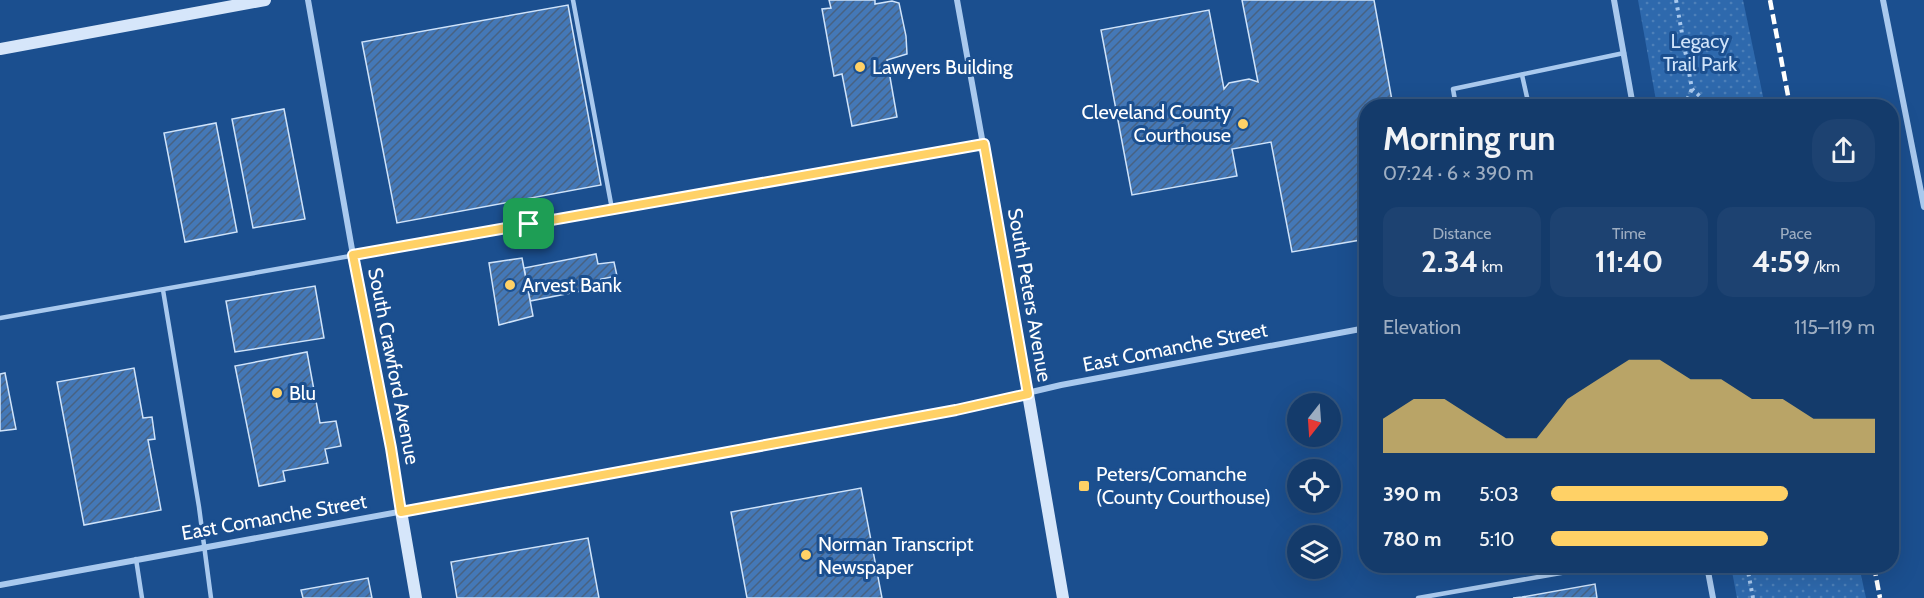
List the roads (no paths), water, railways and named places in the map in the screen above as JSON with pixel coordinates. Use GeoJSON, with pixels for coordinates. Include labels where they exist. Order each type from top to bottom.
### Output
{"type":"FeatureCollection","features":[{"type":"Feature","properties":{"kind":"street"},"geometry":{"type":"LineString","coordinates":[[0,49],[265,0]]}},
{"type":"Feature","properties":{"kind":"street","name":"South Crawford Avenue"},"geometry":{"type":"LineString","coordinates":[[308,0],[353,255],[391,448],[416,598]]}},
{"type":"Feature","properties":{"kind":"street","name":"South Peters Avenue"},"geometry":{"type":"LineString","coordinates":[[957,0],[1063,598]]}},
{"type":"Feature","properties":{"kind":"street"},"geometry":{"type":"LineString","coordinates":[[1614,0],[1632,99]]}},
{"type":"Feature","properties":{"kind":"street"},"geometry":{"type":"LineString","coordinates":[[1883,0],[1924,207]]}},
{"type":"Feature","properties":{"kind":"street","name":"East Comanche Street"},"geometry":{"type":"LineString","coordinates":[[0,585],[956,410],[1062,385],[1359,329]]}},
{"type":"Feature","properties":{"kind":"street"},"geometry":{"type":"LineString","coordinates":[[1708,573],[1713,598]]}},
{"type":"Feature","properties":{"kind":"lane"},"geometry":{"type":"LineString","coordinates":[[573,0],[612,209]]}},
{"type":"Feature","properties":{"kind":"lane"},"geometry":{"type":"LineString","coordinates":[[1455,99],[1453,89],[1624,53]]}},
{"type":"Feature","properties":{"kind":"lane"},"geometry":{"type":"LineString","coordinates":[[1522,75],[1527,99]]}},
{"type":"Feature","properties":{"kind":"lane"},"geometry":{"type":"LineString","coordinates":[[0,318],[984,144]]}},
{"type":"Feature","properties":{"kind":"lane"},"geometry":{"type":"LineString","coordinates":[[163,290],[205,547],[211,598]]}},
{"type":"Feature","properties":{"kind":"lane"},"geometry":{"type":"LineString","coordinates":[[136,559],[142,598]]}},
{"type":"Feature","properties":{"kind":"lane"},"geometry":{"type":"LineString","coordinates":[[1418,598],[1561,573]]}},
{"type":"Feature","properties":{"kind":"railway"},"geometry":{"type":"LineString","coordinates":[[1770,0],[1789,99]]}},
{"type":"Feature","properties":{"kind":"railway"},"geometry":{"type":"LineString","coordinates":[[1875,573],[1880,598]]}},
{"type":"Feature","properties":{"kind":"place","name":"Lawyers Building"},"geometry":{"type":"Point","coordinates":[860,67]}},
{"type":"Feature","properties":{"kind":"place","name":"Cleveland County Courthouse"},"geometry":{"type":"Point","coordinates":[1243,124]}},
{"type":"Feature","properties":{"kind":"place","name":"Arvest Bank"},"geometry":{"type":"Point","coordinates":[510,285]}},
{"type":"Feature","properties":{"kind":"place","name":"Blu"},"geometry":{"type":"Point","coordinates":[277,393]}},
{"type":"Feature","properties":{"kind":"place","name":"Peters/Comanche (County Courthouse)"},"geometry":{"type":"Point","coordinates":[1084,486]}},
{"type":"Feature","properties":{"kind":"place","name":"Norman Transcript Newspaper"},"geometry":{"type":"Point","coordinates":[806,555]}},
{"type":"Feature","properties":{"kind":"park label","name":"Legacy Trail Park"},"geometry":{"type":"Point","coordinates":[1700,52]}}]}
